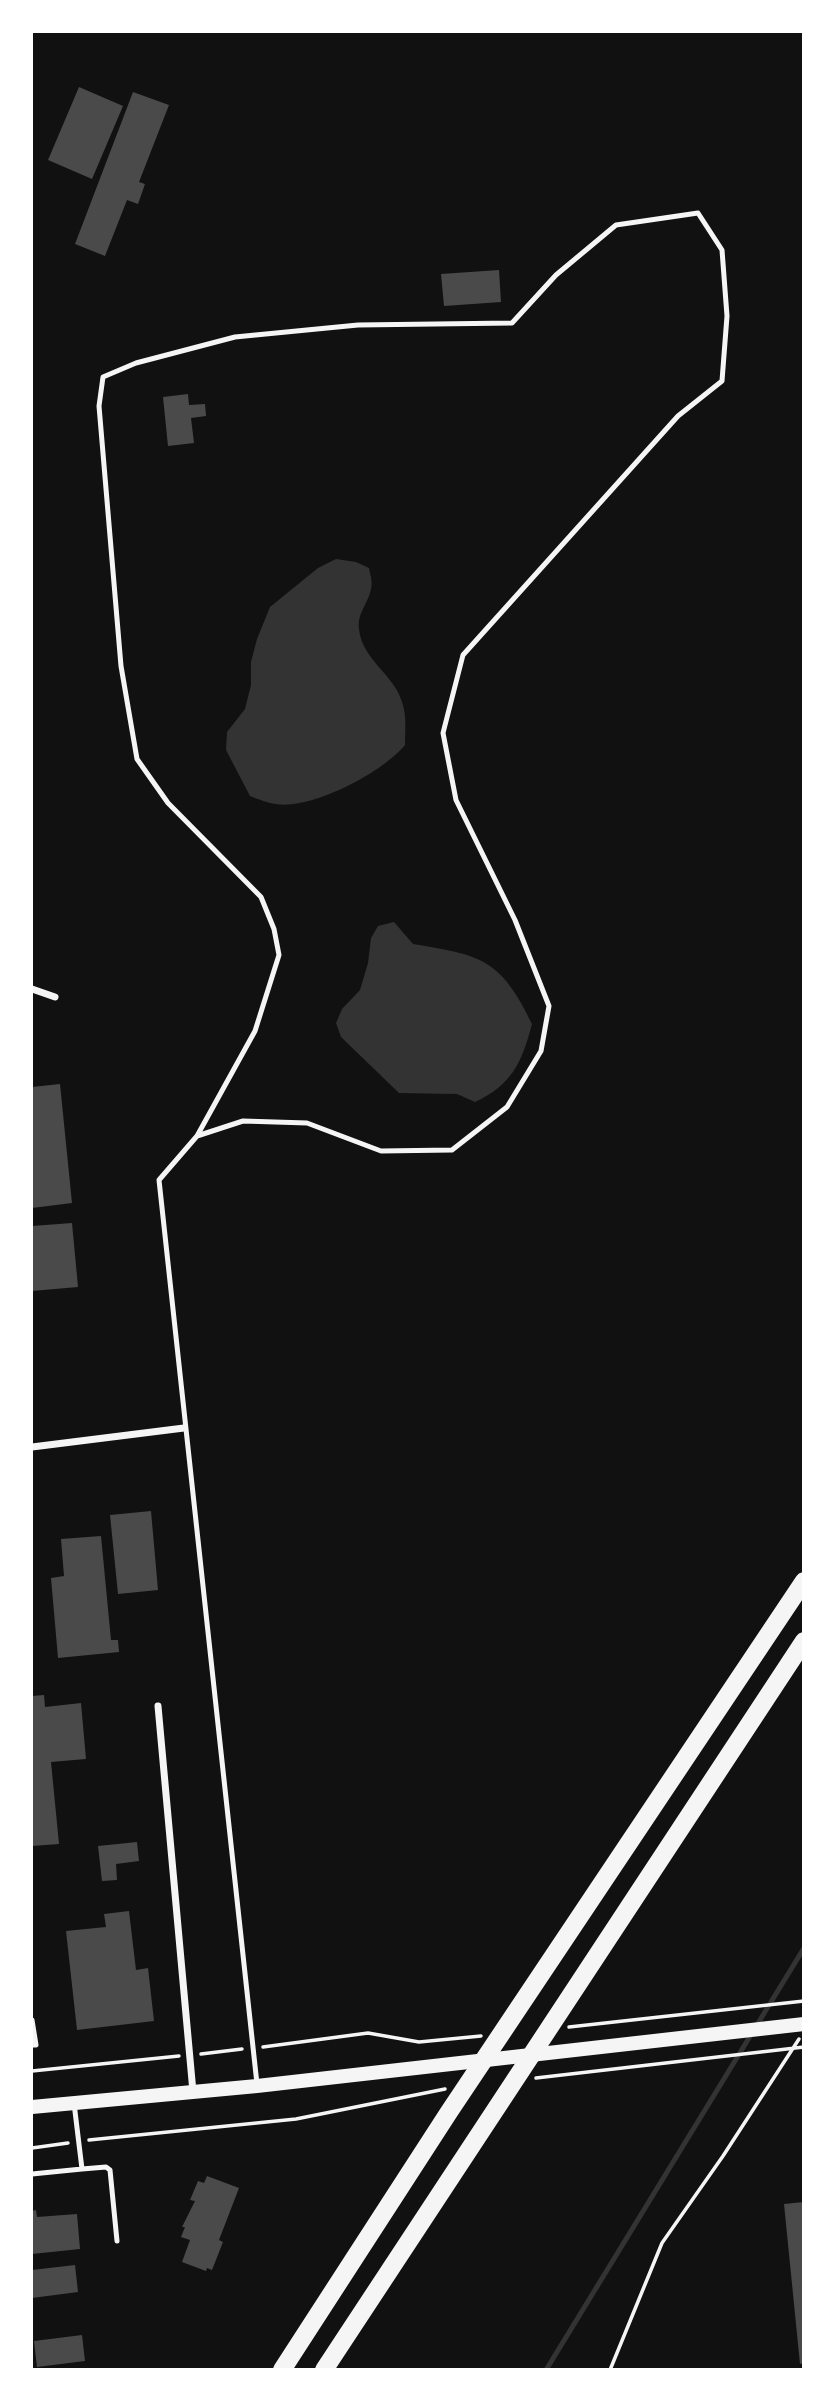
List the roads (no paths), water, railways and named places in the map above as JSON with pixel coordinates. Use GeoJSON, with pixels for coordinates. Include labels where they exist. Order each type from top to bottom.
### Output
{"type":"FeatureCollection","features":[{"type":"Feature","properties":{"kind":"highway"},"geometry":{"type":"LineString","coordinates":[[282,2370],[449,2112],[803,1581]]}},
{"type":"Feature","properties":{"kind":"highway"},"geometry":{"type":"LineString","coordinates":[[324,2370],[803,1641]]}},
{"type":"Feature","properties":{"kind":"main road"},"geometry":{"type":"LineString","coordinates":[[32,2108],[257,2086],[803,2024]]}},
{"type":"Feature","properties":{"kind":"street"},"geometry":{"type":"LineString","coordinates":[[32,989],[55,997]]}},
{"type":"Feature","properties":{"kind":"street"},"geometry":{"type":"LineString","coordinates":[[32,1447],[184,1428]]}},
{"type":"Feature","properties":{"kind":"street"},"geometry":{"type":"LineString","coordinates":[[158,1706],[193,2092]]}},
{"type":"Feature","properties":{"kind":"lane"},"geometry":{"type":"LineString","coordinates":[[197,1136],[243,1121],[307,1123],[381,1151],[453,1150],[507,1107],[541,1051],[549,1006],[515,920],[456,800],[443,733],[463,656],[678,416],[722,381],[727,316],[722,250],[698,213],[616,225],[556,275],[512,323],[358,325],[235,337],[136,363],[103,377],[99,406],[121,666],[137,759],[168,803],[261,897],[274,929],[279,954],[255,1031],[197,1136],[159,1180],[257,2086]]}},
{"type":"Feature","properties":{"kind":"lane"},"geometry":{"type":"LineString","coordinates":[[32,2020],[34,2045]]}},
{"type":"Feature","properties":{"kind":"lane"},"geometry":{"type":"LineString","coordinates":[[74,2103],[82,2169]]}},
{"type":"Feature","properties":{"kind":"lane"},"geometry":{"type":"LineString","coordinates":[[32,2174],[106,2167],[110,2170],[117,2241]]}},
{"type":"Feature","properties":{"kind":"waterway"},"geometry":{"type":"LineString","coordinates":[[546,2370],[804,1948]]}}]}
